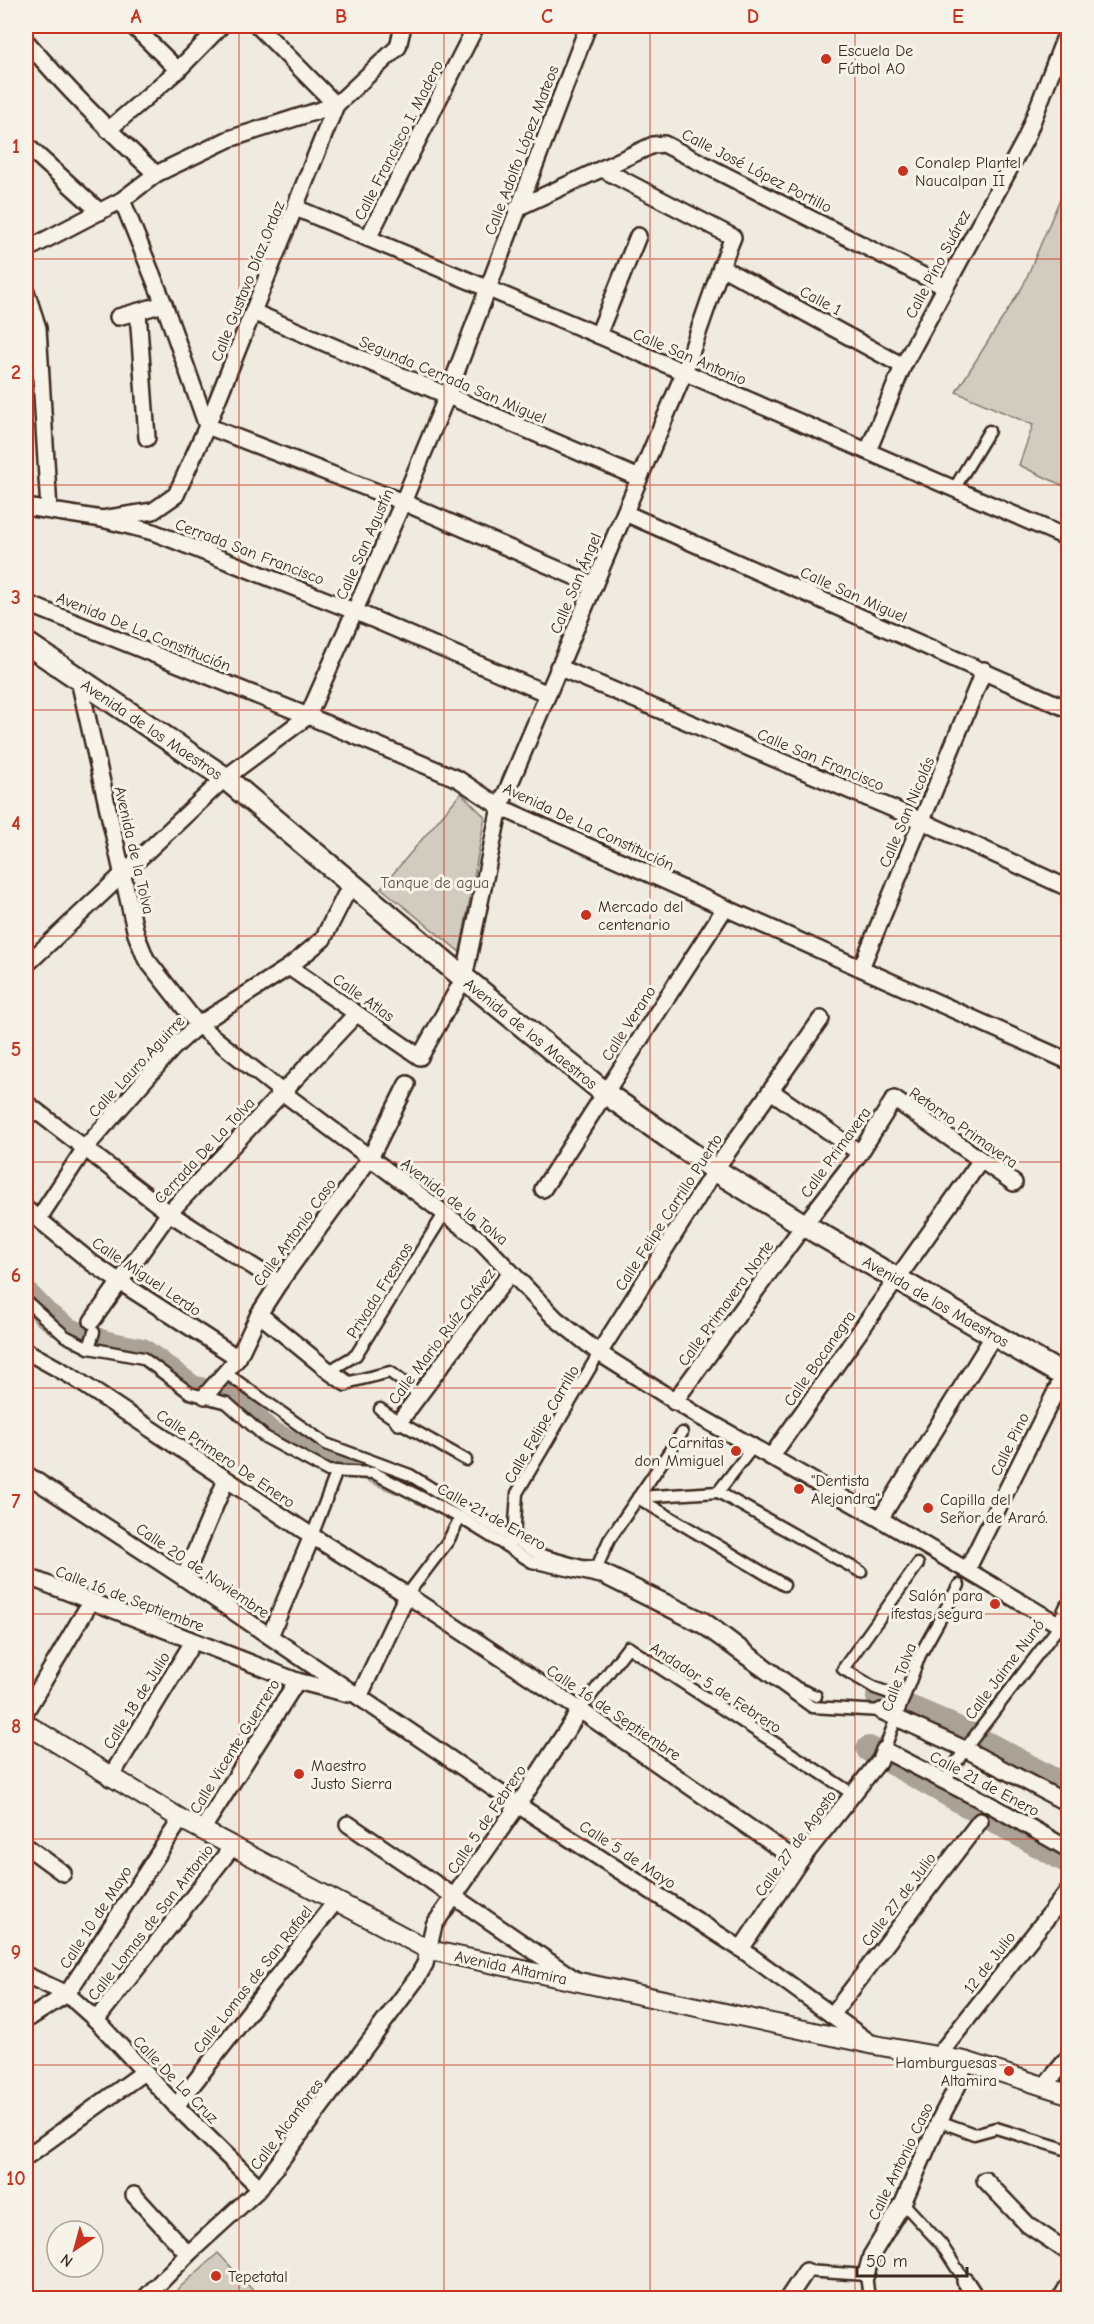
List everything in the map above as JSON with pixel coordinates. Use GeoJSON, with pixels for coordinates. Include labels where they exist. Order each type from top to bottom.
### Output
{"type":"FeatureCollection","features":[{"type":"Feature","properties":{"kind":"main road","name":"Avenida de los Maestros"},"geometry":{"type":"LineString","coordinates":[[26,643],[225,778],[605,1093],[716,1170],[804,1225],[994,1335],[1067,1373]]}},
{"type":"Feature","properties":{"kind":"street"},"geometry":{"type":"LineString","coordinates":[[133,26],[178,70]]}},
{"type":"Feature","properties":{"kind":"street"},"geometry":{"type":"LineString","coordinates":[[108,130],[178,70],[221,26]]}},
{"type":"Feature","properties":{"kind":"street"},"geometry":{"type":"LineString","coordinates":[[28,246],[100,212],[122,200],[156,174],[229,139],[336,105],[258,26]]}},
{"type":"Feature","properties":{"kind":"street","name":"Calle Gustavo Díaz Ordaz"},"geometry":{"type":"LineString","coordinates":[[102,519],[153,511],[176,495],[254,312],[336,105],[398,47],[403,26]]}},
{"type":"Feature","properties":{"kind":"street","name":"Calle Francisco I. Madero"},"geometry":{"type":"LineString","coordinates":[[368,238],[476,26]]}},
{"type":"Feature","properties":{"kind":"street","name":"Calle Adolfo López Mateos"},"geometry":{"type":"LineString","coordinates":[[488,289],[588,26]]}},
{"type":"Feature","properties":{"kind":"street","name":"Calle Pino Suárez"},"geometry":{"type":"LineString","coordinates":[[867,451],[903,366],[1026,138],[1068,29]]}},
{"type":"Feature","properties":{"kind":"street"},"geometry":{"type":"LineString","coordinates":[[26,41],[52,72],[108,130],[156,174]]}},
{"type":"Feature","properties":{"kind":"street","name":"Calle José López Portillo"},"geometry":{"type":"LineString","coordinates":[[517,208],[653,146],[664,144],[674,147],[945,287]]}},
{"type":"Feature","properties":{"kind":"street"},"geometry":{"type":"LineString","coordinates":[[26,145],[100,212]]}},
{"type":"Feature","properties":{"kind":"street","name":"Calle San Ángel"},"geometry":{"type":"LineString","coordinates":[[500,807],[684,373],[720,267],[733,237],[604,170]]}},
{"type":"Feature","properties":{"kind":"street"},"geometry":{"type":"LineString","coordinates":[[122,200],[164,304],[207,426],[403,502],[594,585]]}},
{"type":"Feature","properties":{"kind":"street","name":"Calle San Antonio"},"geometry":{"type":"LineString","coordinates":[[296,208],[598,335],[1068,538]]}},
{"type":"Feature","properties":{"kind":"street"},"geometry":{"type":"LineString","coordinates":[[598,335],[638,236]]}},
{"type":"Feature","properties":{"kind":"street","name":"Calle 1"},"geometry":{"type":"LineString","coordinates":[[720,267],[903,366]]}},
{"type":"Feature","properties":{"kind":"street","name":"Calle San Agustín"},"geometry":{"type":"LineString","coordinates":[[26,965],[33,949],[122,873],[225,778],[308,716],[403,502],[488,289]]}},
{"type":"Feature","properties":{"kind":"street"},"geometry":{"type":"LineString","coordinates":[[26,291],[38,328],[49,510]]}},
{"type":"Feature","properties":{"kind":"street"},"geometry":{"type":"LineString","coordinates":[[118,317],[164,304]]}},
{"type":"Feature","properties":{"kind":"street"},"geometry":{"type":"LineString","coordinates":[[138,312],[147,438]]}},
{"type":"Feature","properties":{"kind":"street","name":"Segunda Cerrada San Miguel"},"geometry":{"type":"LineString","coordinates":[[254,312],[639,478]]}},
{"type":"Feature","properties":{"kind":"street"},"geometry":{"type":"LineString","coordinates":[[954,489],[989,431]]}},
{"type":"Feature","properties":{"kind":"street"},"geometry":{"type":"LineString","coordinates":[[26,507],[102,519]]}},
{"type":"Feature","properties":{"kind":"street","name":"Calle San Miguel"},"geometry":{"type":"LineString","coordinates":[[625,513],[1068,709]]}},
{"type":"Feature","properties":{"kind":"street","name":"Cerrada San Francisco"},"geometry":{"type":"LineString","coordinates":[[102,519],[153,532],[354,611],[548,694]]}},
{"type":"Feature","properties":{"kind":"street","name":"Avenida De La Constitución"},"geometry":{"type":"LineString","coordinates":[[26,603],[458,779],[500,807],[1068,1061]]}},
{"type":"Feature","properties":{"kind":"street","name":"Calle San Francisco"},"geometry":{"type":"LineString","coordinates":[[558,668],[921,821],[1068,888]]}},
{"type":"Feature","properties":{"kind":"street","name":"Calle San Nicolás"},"geometry":{"type":"LineString","coordinates":[[861,968],[984,670]]}},
{"type":"Feature","properties":{"kind":"street","name":"Avenida de la Tolva"},"geometry":{"type":"LineString","coordinates":[[79,680],[136,934],[146,958],[198,1025],[282,1092],[480,1240],[555,1318],[598,1353],[674,1402],[1064,1627]]}},
{"type":"Feature","properties":{"kind":"street"},"geometry":{"type":"LineString","coordinates":[[464,978],[500,807]]}},
{"type":"Feature","properties":{"kind":"street","name":"Calle Lauro Aguirre"},"geometry":{"type":"LineString","coordinates":[[39,1218],[85,1148],[172,1049],[198,1025],[289,967],[322,939],[351,884]]}},
{"type":"Feature","properties":{"kind":"street","name":"Calle Verano"},"geometry":{"type":"LineString","coordinates":[[543,1190],[725,908]]}},
{"type":"Feature","properties":{"kind":"street","name":"Calle Atlas"},"geometry":{"type":"LineString","coordinates":[[289,967],[420,1057],[464,978]]}},
{"type":"Feature","properties":{"kind":"street","name":"Cerrada De La Tolva"},"geometry":{"type":"LineString","coordinates":[[89,1348],[93,1326],[120,1282],[169,1213],[356,1014]]}},
{"type":"Feature","properties":{"kind":"street","name":"Calle Felipe Carrillo Puerto"},"geometry":{"type":"LineString","coordinates":[[598,1353],[716,1170],[821,1019]]}},
{"type":"Feature","properties":{"kind":"street","name":"Calle Antonio Caso"},"geometry":{"type":"LineString","coordinates":[[205,1396],[238,1358],[259,1314],[279,1283],[370,1158],[407,1084]]}},
{"type":"Feature","properties":{"kind":"street"},"geometry":{"type":"LineString","coordinates":[[771,1091],[860,1153]]}},
{"type":"Feature","properties":{"kind":"street","name":"Calle Primavera"},"geometry":{"type":"LineString","coordinates":[[804,1225],[860,1153],[894,1099]]}},
{"type":"Feature","properties":{"kind":"street","name":"Retorno Primavera"},"geometry":{"type":"LineString","coordinates":[[894,1099],[1014,1183]]}},
{"type":"Feature","properties":{"kind":"street"},"geometry":{"type":"LineString","coordinates":[[26,1103],[169,1213],[279,1283]]}},
{"type":"Feature","properties":{"kind":"street","name":"Calle Bocanegra"},"geometry":{"type":"LineString","coordinates":[[771,1457],[981,1160]]}},
{"type":"Feature","properties":{"kind":"street","name":"Calle Miguel Lerdo"},"geometry":{"type":"LineString","coordinates":[[26,1209],[92,1263],[238,1358]]}},
{"type":"Feature","properties":{"kind":"street","name":"Privada Fresnos"},"geometry":{"type":"LineString","coordinates":[[329,1371],[356,1355],[444,1214]]}},
{"type":"Feature","properties":{"kind":"street","name":"Calle Primavera Norte"},"geometry":{"type":"LineString","coordinates":[[674,1402],[804,1225]]}},
{"type":"Feature","properties":{"kind":"street","name":"Calle Mario Ruíz Chávez"},"geometry":{"type":"LineString","coordinates":[[399,1422],[511,1272]]}},
{"type":"Feature","properties":{"kind":"street","name":"Calle 21 de Enero"},"geometry":{"type":"LineString","coordinates":[[26,1301],[65,1336],[89,1348],[143,1358],[190,1393],[227,1403],[265,1437],[328,1471],[374,1473],[510,1542],[532,1562],[624,1584]]}},
{"type":"Feature","properties":{"kind":"street"},"geometry":{"type":"LineString","coordinates":[[259,1314],[346,1383],[390,1372],[420,1395]]}},
{"type":"Feature","properties":{"kind":"street"},"geometry":{"type":"LineString","coordinates":[[880,1519],[994,1335]]}},
{"type":"Feature","properties":{"kind":"street","name":"Calle Primero De Enero"},"geometry":{"type":"LineString","coordinates":[[26,1351],[71,1376],[226,1480],[407,1595]]}},
{"type":"Feature","properties":{"kind":"street","name":"Calle Felipe Carrillo"},"geometry":{"type":"LineString","coordinates":[[510,1542],[517,1493],[598,1353]]}},
{"type":"Feature","properties":{"kind":"street","name":"Calle Pino"},"geometry":{"type":"LineString","coordinates":[[967,1570],[1067,1373]]}},
{"type":"Feature","properties":{"kind":"street"},"geometry":{"type":"LineString","coordinates":[[223,1378],[326,1444],[410,1475],[510,1542],[538,1554],[597,1567],[624,1584],[706,1619],[812,1707],[899,1714],[1066,1796]]}},
{"type":"Feature","properties":{"kind":"street"},"geometry":{"type":"LineString","coordinates":[[380,1408],[399,1422],[466,1460]]}},
{"type":"Feature","properties":{"kind":"street"},"geometry":{"type":"LineString","coordinates":[[597,1567],[609,1540],[682,1433]]}},
{"type":"Feature","properties":{"kind":"street"},"geometry":{"type":"LineString","coordinates":[[718,1492],[749,1452],[726,1437]]}},
{"type":"Feature","properties":{"kind":"street"},"geometry":{"type":"LineString","coordinates":[[270,1636],[337,1471]]}},
{"type":"Feature","properties":{"kind":"street","name":"Calle 20 de Noviembre"},"geometry":{"type":"LineString","coordinates":[[26,1474],[359,1697]]}},
{"type":"Feature","properties":{"kind":"street"},"geometry":{"type":"LineString","coordinates":[[184,1578],[226,1480]]}},
{"type":"Feature","properties":{"kind":"street"},"geometry":{"type":"LineString","coordinates":[[638,1497],[718,1492],[853,1568]]}},
{"type":"Feature","properties":{"kind":"street"},"geometry":{"type":"LineString","coordinates":[[638,1497],[784,1585]]}},
{"type":"Feature","properties":{"kind":"street"},"geometry":{"type":"LineString","coordinates":[[359,1697],[407,1595],[448,1542],[459,1520]]}},
{"type":"Feature","properties":{"kind":"street"},"geometry":{"type":"LineString","coordinates":[[904,1698],[875,1689],[843,1669],[918,1564]]}},
{"type":"Feature","properties":{"kind":"street","name":"Calle 16 de Septiembre"},"geometry":{"type":"LineString","coordinates":[[26,1576],[297,1681],[359,1697]]}},
{"type":"Feature","properties":{"kind":"street","name":"Calle Tolva"},"geometry":{"type":"LineString","coordinates":[[882,1755],[920,1655],[959,1585]]}},
{"type":"Feature","properties":{"kind":"street","name":"Calle 16 de Septiembre"},"geometry":{"type":"LineString","coordinates":[[407,1595],[580,1710],[799,1863]]}},
{"type":"Feature","properties":{"kind":"street"},"geometry":{"type":"LineString","coordinates":[[26,1711],[90,1602]]}},
{"type":"Feature","properties":{"kind":"street","name":"Calle Jaime Nunó"},"geometry":{"type":"LineString","coordinates":[[945,1781],[967,1746],[1064,1627],[1068,1607]]}},
{"type":"Feature","properties":{"kind":"street","name":"Calle 18 de Julio"},"geometry":{"type":"LineString","coordinates":[[110,1778],[193,1642]]}},
{"type":"Feature","properties":{"kind":"street","name":"Andador 5 de Febrero"},"geometry":{"type":"LineString","coordinates":[[580,1710],[628,1647],[853,1794]]}},
{"type":"Feature","properties":{"kind":"street","name":"Calle Vicente Guerrero"},"geometry":{"type":"LineString","coordinates":[[202,1830],[297,1681]]}},
{"type":"Feature","properties":{"kind":"street"},"geometry":{"type":"LineString","coordinates":[[794,1691],[816,1696]]}},
{"type":"Feature","properties":{"kind":"street","name":"Calle 5 de Mayo"},"geometry":{"type":"LineString","coordinates":[[359,1697],[518,1805],[741,1949],[875,2045]]}},
{"type":"Feature","properties":{"kind":"street","name":"Calle 5 de Febrero"},"geometry":{"type":"LineString","coordinates":[[429,1950],[434,1925],[518,1805],[580,1710]]}},
{"type":"Feature","properties":{"kind":"street","name":"Avenida Altamira"},"geometry":{"type":"LineString","coordinates":[[26,1724],[110,1778],[181,1819],[429,1950],[875,2045],[965,2061],[1068,2094]]}},
{"type":"Feature","properties":{"kind":"street","name":"Calle 21 de Enero"},"geometry":{"type":"LineString","coordinates":[[882,1755],[945,1781],[1068,1849]]}},
{"type":"Feature","properties":{"kind":"street","name":"Calle 27 de Agosto"},"geometry":{"type":"LineString","coordinates":[[741,1949],[799,1863],[882,1755]]}},
{"type":"Feature","properties":{"kind":"street","name":"Calle 27 de Julio"},"geometry":{"type":"LineString","coordinates":[[832,2015],[991,1805]]}},
{"type":"Feature","properties":{"kind":"street","name":"Calle 10 de Mayo"},"geometry":{"type":"LineString","coordinates":[[26,2020],[67,1994],[181,1819]]}},
{"type":"Feature","properties":{"kind":"street"},"geometry":{"type":"LineString","coordinates":[[348,1824],[576,1980]]}},
{"type":"Feature","properties":{"kind":"street"},"geometry":{"type":"LineString","coordinates":[[26,1846],[63,1873]]}},
{"type":"Feature","properties":{"kind":"street","name":"Calle Lomas de San Antonio"},"geometry":{"type":"LineString","coordinates":[[96,2020],[233,1846]]}},
{"type":"Feature","properties":{"kind":"street","name":"12 de Julio"},"geometry":{"type":"LineString","coordinates":[[938,2056],[1068,1891]]}},
{"type":"Feature","properties":{"kind":"street","name":"Calle Lomas de San Rafael"},"geometry":{"type":"LineString","coordinates":[[176,2106],[335,1902]]}},
{"type":"Feature","properties":{"kind":"street","name":"Calle Alcanfores"},"geometry":{"type":"LineString","coordinates":[[145,2298],[188,2254],[260,2188],[417,1978],[425,1964],[429,1950]]}},
{"type":"Feature","properties":{"kind":"street","name":"Calle De La Cruz"},"geometry":{"type":"LineString","coordinates":[[26,1973],[67,1994],[96,2020],[176,2106],[260,2188]]}},
{"type":"Feature","properties":{"kind":"street"},"geometry":{"type":"LineString","coordinates":[[1044,2087],[1068,2058]]}},
{"type":"Feature","properties":{"kind":"street","name":"Calle Antonio Caso"},"geometry":{"type":"LineString","coordinates":[[866,2276],[871,2256],[903,2203],[939,2121],[958,2085],[965,2061]]}},
{"type":"Feature","properties":{"kind":"street"},"geometry":{"type":"LineString","coordinates":[[26,2157],[144,2072]]}},
{"type":"Feature","properties":{"kind":"street","name":"Avenida Altamira"},"geometry":{"type":"LineString","coordinates":[[1044,2087],[1068,2088]]}},
{"type":"Feature","properties":{"kind":"street"},"geometry":{"type":"LineString","coordinates":[[939,2121],[974,2134],[996,2128],[1068,2150]]}},
{"type":"Feature","properties":{"kind":"street"},"geometry":{"type":"LineString","coordinates":[[985,2180],[1028,2224],[1068,2252]]}},
{"type":"Feature","properties":{"kind":"street"},"geometry":{"type":"LineString","coordinates":[[134,2196],[188,2254]]}},
{"type":"Feature","properties":{"kind":"street"},"geometry":{"type":"LineString","coordinates":[[903,2203],[941,2244],[976,2298]]}},
{"type":"Feature","properties":{"kind":"street"},"geometry":{"type":"LineString","coordinates":[[788,2298],[807,2271],[866,2276],[869,2298]]}},
{"type":"Feature","properties":{"kind":"street"},"geometry":{"type":"LineString","coordinates":[[1061,2298],[1068,2286]]}},
{"type":"Feature","properties":{"kind":"green space"},"geometry":{"type":"Polygon","coordinates":[[[1068,180],[1068,488],[1019,465],[1033,425],[956,392],[1023,286],[1068,180]]]}},
{"type":"Feature","properties":{"kind":"green space","name":"Tanque de agua"},"geometry":{"type":"Polygon","coordinates":[[[461,793],[485,817],[460,952],[381,888],[461,793]]]}},
{"type":"Feature","properties":{"kind":"green space","name":"Tepetatal"},"geometry":{"type":"Polygon","coordinates":[[[218,2253],[260,2298],[168,2298],[218,2253]]]}},
{"type":"Feature","properties":{"kind":"waterway"},"geometry":{"type":"LineString","coordinates":[[26,1294],[46,1315],[69,1331],[107,1344],[142,1351],[192,1388],[228,1397],[243,1407],[268,1432],[329,1463],[368,1468],[398,1481]]}},
{"type":"Feature","properties":{"kind":"waterway"},"geometry":{"type":"LineString","coordinates":[[879,1697],[947,1724],[1054,1781]]}},
{"type":"Feature","properties":{"kind":"waterway"},"geometry":{"type":"LineString","coordinates":[[869,1749],[1068,1861]]}},
{"type":"Feature","properties":{"kind":"place","name":"Escuela De Fútbol AO"},"geometry":{"type":"Point","coordinates":[826,59]}},
{"type":"Feature","properties":{"kind":"place","name":"Conalep Plantel Naucalpan II"},"geometry":{"type":"Point","coordinates":[903,171]}},
{"type":"Feature","properties":{"kind":"place","name":"Mercado del centenario"},"geometry":{"type":"Point","coordinates":[586,915]}},
{"type":"Feature","properties":{"kind":"place","name":"Carnitas don Mmiguel"},"geometry":{"type":"Point","coordinates":[736,1451]}},
{"type":"Feature","properties":{"kind":"place","name":"\"Dentista Alejandra\""},"geometry":{"type":"Point","coordinates":[799,1489]}},
{"type":"Feature","properties":{"kind":"place","name":"Capilla del Señor de Araró."},"geometry":{"type":"Point","coordinates":[928,1508]}},
{"type":"Feature","properties":{"kind":"place","name":"Salón para ifestas segura"},"geometry":{"type":"Point","coordinates":[995,1604]}},
{"type":"Feature","properties":{"kind":"place","name":"Maestro Justo Sierra"},"geometry":{"type":"Point","coordinates":[299,1774]}},
{"type":"Feature","properties":{"kind":"place","name":"Hamburguesas Altamira"},"geometry":{"type":"Point","coordinates":[1009,2071]}},
{"type":"Feature","properties":{"kind":"place","name":"Tepetatal"},"geometry":{"type":"Point","coordinates":[216,2276]}}]}
